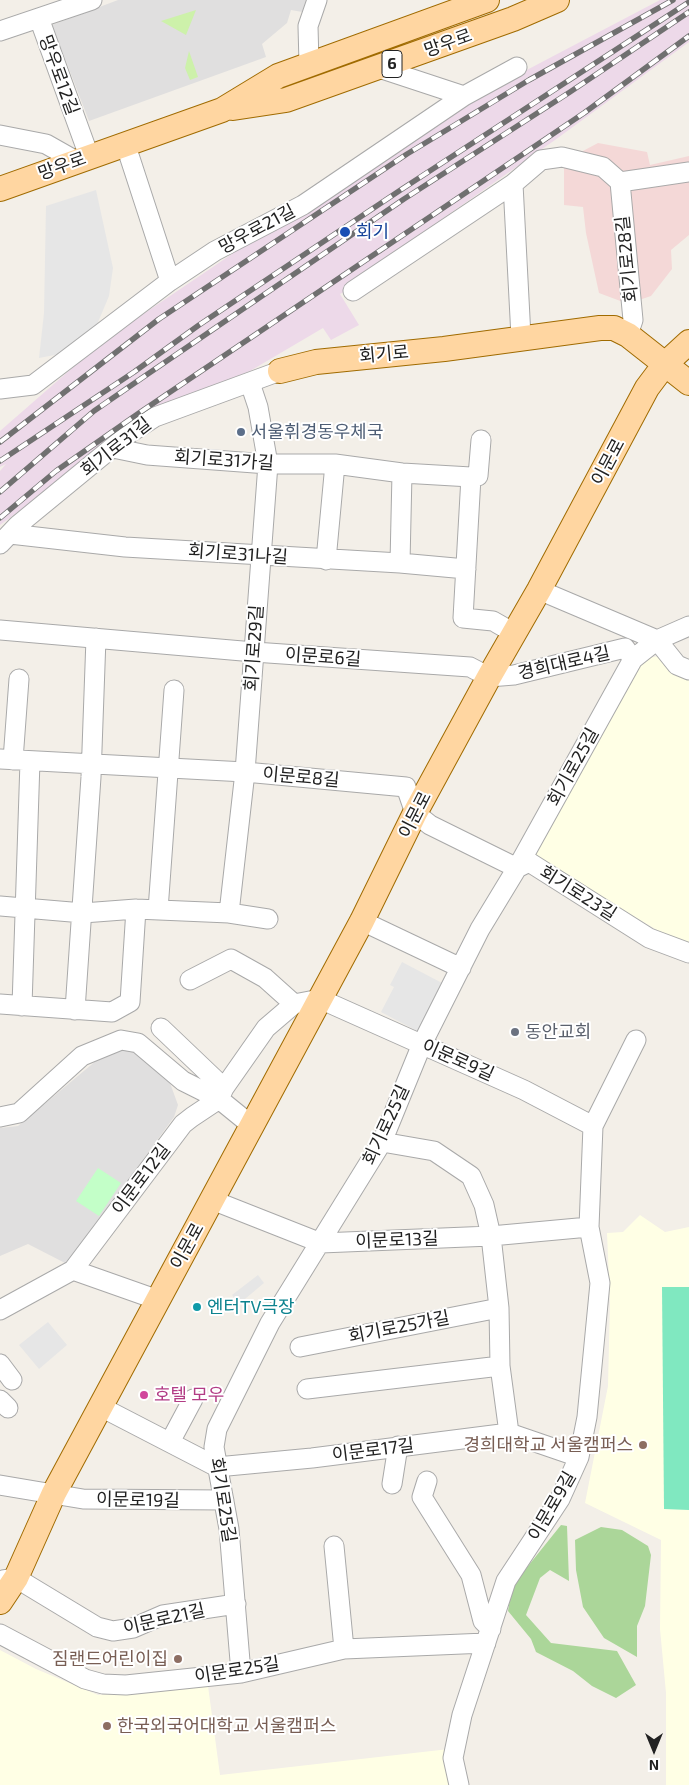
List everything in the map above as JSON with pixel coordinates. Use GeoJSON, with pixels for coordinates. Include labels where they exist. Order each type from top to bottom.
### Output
{"type":"FeatureCollection","features":[{"type":"Feature","properties":{"kind":"main road","name":"망우로"},"geometry":{"type":"LineString","coordinates":[[222,110],[278,76],[487,0]]}},
{"type":"Feature","properties":{"kind":"main road","name":"망우로"},"geometry":{"type":"LineString","coordinates":[[0,189],[222,110],[286,100],[514,19],[557,0]]}},
{"type":"Feature","properties":{"kind":"main road","name":"회기로"},"geometry":{"type":"LineString","coordinates":[[280,371],[326,360],[444,349],[521,337],[614,328],[628,335],[689,383]]}},
{"type":"Feature","properties":{"kind":"main road","name":"이문로"},"geometry":{"type":"LineString","coordinates":[[0,1602],[8,1579],[362,921],[415,813],[539,590],[647,388],[665,364],[689,342]]}},
{"type":"Feature","properties":{"kind":"street","name":"망우로12길"},"geometry":{"type":"LineString","coordinates":[[83,159],[39,18],[92,0]]}},
{"type":"Feature","properties":{"kind":"street"},"geometry":{"type":"LineString","coordinates":[[309,64],[308,26],[317,0]]}},
{"type":"Feature","properties":{"kind":"street"},"geometry":{"type":"LineString","coordinates":[[0,31],[39,18]]}},
{"type":"Feature","properties":{"kind":"street","name":"망우로21길"},"geometry":{"type":"LineString","coordinates":[[0,389],[33,385],[170,281],[215,250],[303,205],[464,96],[517,67]]}},
{"type":"Feature","properties":{"kind":"street"},"geometry":{"type":"LineString","coordinates":[[379,68],[464,96]]}},
{"type":"Feature","properties":{"kind":"street"},"geometry":{"type":"LineString","coordinates":[[0,135],[46,144],[83,159]]}},
{"type":"Feature","properties":{"kind":"street"},"geometry":{"type":"LineString","coordinates":[[125,144],[170,281]]}},
{"type":"Feature","properties":{"kind":"street"},"geometry":{"type":"LineString","coordinates":[[354,290],[513,184],[541,160],[562,157],[603,167],[620,182],[689,172]]}},
{"type":"Feature","properties":{"kind":"street","name":"회기로28길"},"geometry":{"type":"LineString","coordinates":[[620,182],[633,320],[628,335]]}},
{"type":"Feature","properties":{"kind":"street"},"geometry":{"type":"LineString","coordinates":[[513,184],[521,337]]}},
{"type":"Feature","properties":{"kind":"street","name":"회기로"},"geometry":{"type":"LineString","coordinates":[[250,383],[280,371]]}},
{"type":"Feature","properties":{"kind":"street","name":"회기로31길"},"geometry":{"type":"LineString","coordinates":[[5,539],[18,525],[113,448],[155,417],[250,383]]}},
{"type":"Feature","properties":{"kind":"street","name":"회기로29길"},"geometry":{"type":"LineString","coordinates":[[230,914],[245,772],[268,464],[258,407],[250,383]]}},
{"type":"Feature","properties":{"kind":"street"},"geometry":{"type":"LineString","coordinates":[[482,440],[478,476],[470,477],[463,618],[493,621],[514,633]]}},
{"type":"Feature","properties":{"kind":"street","name":"회기로31가길"},"geometry":{"type":"LineString","coordinates":[[113,448],[148,455],[268,464],[335,464],[402,473],[470,477]]}},
{"type":"Feature","properties":{"kind":"street"},"geometry":{"type":"LineString","coordinates":[[326,560],[335,464]]}},
{"type":"Feature","properties":{"kind":"street"},"geometry":{"type":"LineString","coordinates":[[400,563],[402,473]]}},
{"type":"Feature","properties":{"kind":"street","name":"회기로31나길"},"geometry":{"type":"LineString","coordinates":[[5,539],[260,556],[400,563],[466,569]]}},
{"type":"Feature","properties":{"kind":"street"},"geometry":{"type":"LineString","coordinates":[[539,590],[656,640],[677,665],[689,670]]}},
{"type":"Feature","properties":{"kind":"street","name":"회기로25길"},"geometry":{"type":"LineString","coordinates":[[241,1673],[230,1529],[217,1467],[214,1439],[222,1418],[270,1323],[382,1142],[422,1044],[480,929],[517,868],[633,659],[656,640],[689,626]]}},
{"type":"Feature","properties":{"kind":"street","name":"이문로6길"},"geometry":{"type":"LineString","coordinates":[[0,630],[254,652],[470,667],[489,677]]}},
{"type":"Feature","properties":{"kind":"street"},"geometry":{"type":"LineString","coordinates":[[75,1010],[83,912],[96,638]]}},
{"type":"Feature","properties":{"kind":"street","name":"경희대로4길"},"geometry":{"type":"LineString","coordinates":[[489,677],[514,675],[625,648],[633,659]]}},
{"type":"Feature","properties":{"kind":"street"},"geometry":{"type":"LineString","coordinates":[[19,679],[14,760],[25,906],[22,1006]]}},
{"type":"Feature","properties":{"kind":"street"},"geometry":{"type":"LineString","coordinates":[[158,910],[174,690]]}},
{"type":"Feature","properties":{"kind":"street","name":"이문로8길"},"geometry":{"type":"LineString","coordinates":[[14,760],[245,772],[406,787],[415,813]]}},
{"type":"Feature","properties":{"kind":"street","name":"회기로23길"},"geometry":{"type":"LineString","coordinates":[[415,813],[430,825],[517,868],[529,862],[649,938],[689,953]]}},
{"type":"Feature","properties":{"kind":"street"},"geometry":{"type":"LineString","coordinates":[[0,906],[25,906],[83,912],[136,909],[158,910],[230,914],[268,919]]}},
{"type":"Feature","properties":{"kind":"street"},"geometry":{"type":"LineString","coordinates":[[0,1004],[112,1012],[130,1002],[136,909]]}},
{"type":"Feature","properties":{"kind":"street"},"geometry":{"type":"LineString","coordinates":[[362,921],[460,968]]}},
{"type":"Feature","properties":{"kind":"street"},"geometry":{"type":"LineString","coordinates":[[190,980],[231,959],[265,978],[294,1004],[320,999]]}},
{"type":"Feature","properties":{"kind":"street","name":"이문로9길"},"geometry":{"type":"LineString","coordinates":[[320,999],[379,1027],[422,1044],[524,1090],[593,1126]]}},
{"type":"Feature","properties":{"kind":"street","name":"이문로12길"},"geometry":{"type":"LineString","coordinates":[[73,1270],[184,1124],[222,1094],[266,1028],[294,1004]]}},
{"type":"Feature","properties":{"kind":"street"},"geometry":{"type":"LineString","coordinates":[[161,1028],[251,1125]]}},
{"type":"Feature","properties":{"kind":"street"},"geometry":{"type":"LineString","coordinates":[[0,1117],[19,1113],[82,1056],[121,1040],[138,1042],[184,1081],[222,1094]]}},
{"type":"Feature","properties":{"kind":"street","name":"이문로9길"},"geometry":{"type":"LineString","coordinates":[[459,1785],[453,1758],[462,1715],[506,1581],[560,1499],[580,1457],[587,1417],[600,1283],[589,1226],[593,1126],[636,1040]]}},
{"type":"Feature","properties":{"kind":"street"},"geometry":{"type":"LineString","coordinates":[[382,1142],[434,1151],[471,1176],[484,1204],[491,1236],[499,1308],[500,1366],[509,1433]]}},
{"type":"Feature","properties":{"kind":"street","name":"이문로13길"},"geometry":{"type":"LineString","coordinates":[[212,1200],[321,1243],[491,1236],[589,1226]]}},
{"type":"Feature","properties":{"kind":"street"},"geometry":{"type":"LineString","coordinates":[[0,1310],[73,1270],[158,1300]]}},
{"type":"Feature","properties":{"kind":"street","name":"회기로25가길"},"geometry":{"type":"LineString","coordinates":[[300,1347],[499,1308]]}},
{"type":"Feature","properties":{"kind":"street"},"geometry":{"type":"LineString","coordinates":[[0,1364],[12,1380]]}},
{"type":"Feature","properties":{"kind":"street"},"geometry":{"type":"LineString","coordinates":[[307,1389],[500,1366]]}},
{"type":"Feature","properties":{"kind":"street"},"geometry":{"type":"LineString","coordinates":[[170,1442],[193,1400]]}},
{"type":"Feature","properties":{"kind":"street"},"geometry":{"type":"LineString","coordinates":[[101,1407],[217,1467]]}},
{"type":"Feature","properties":{"kind":"street","name":"이문로17길"},"geometry":{"type":"LineString","coordinates":[[217,1467],[312,1458],[509,1433],[580,1457]]}},
{"type":"Feature","properties":{"kind":"street"},"geometry":{"type":"LineString","coordinates":[[392,1484],[398,1446]]}},
{"type":"Feature","properties":{"kind":"street"},"geometry":{"type":"LineString","coordinates":[[427,1481],[422,1497],[470,1575],[488,1636]]}},
{"type":"Feature","properties":{"kind":"street"},"geometry":{"type":"LineString","coordinates":[[0,1485],[54,1493]]}},
{"type":"Feature","properties":{"kind":"street","name":"이문로19길"},"geometry":{"type":"LineString","coordinates":[[54,1493],[83,1499],[224,1500]]}},
{"type":"Feature","properties":{"kind":"street"},"geometry":{"type":"LineString","coordinates":[[334,1546],[344,1649]]}},
{"type":"Feature","properties":{"kind":"street","name":"이문로21길"},"geometry":{"type":"LineString","coordinates":[[8,1579],[97,1627],[113,1631],[133,1628],[163,1615],[236,1604]]}},
{"type":"Feature","properties":{"kind":"street","name":"이문로25길"},"geometry":{"type":"LineString","coordinates":[[0,1634],[85,1679],[103,1684],[126,1685],[241,1673],[344,1649],[488,1636]]}},
{"type":"Feature","properties":{"kind":"shaded area"},"geometry":{"type":"Polygon","coordinates":[[[118,0],[312,0],[308,13],[291,10],[287,23],[262,44],[266,57],[89,121],[52,25],[118,0]]]}},
{"type":"Feature","properties":{"kind":"shaded area"},"geometry":{"type":"Polygon","coordinates":[[[660,0],[689,0],[689,42],[555,140],[405,245],[350,289],[340,294],[359,325],[331,340],[323,328],[250,371],[162,407],[0,525],[0,471],[6,464],[0,467],[0,431],[102,342],[263,233],[502,83],[660,0]]]}},
{"type":"Feature","properties":{"kind":"shaded area"},"geometry":{"type":"Polygon","coordinates":[[[598,143],[647,152],[650,165],[689,156],[689,235],[671,250],[672,269],[651,296],[633,302],[623,302],[599,293],[586,233],[583,207],[564,205],[564,161],[598,143]]]}},
{"type":"Feature","properties":{"kind":"shaded area"},"geometry":{"type":"Polygon","coordinates":[[[96,190],[113,268],[109,296],[96,327],[65,353],[39,358],[44,313],[46,206],[96,190]]]}},
{"type":"Feature","properties":{"kind":"shaded area"},"geometry":{"type":"Polygon","coordinates":[[[658,656],[689,677],[689,944],[657,930],[542,861],[533,853],[641,660],[658,656]]]}},
{"type":"Feature","properties":{"kind":"shaded area"},"geometry":{"type":"Polygon","coordinates":[[[402,962],[444,984],[419,1032],[381,1012],[394,987],[390,985],[402,962]]]}},
{"type":"Feature","properties":{"kind":"shaded area"},"geometry":{"type":"Polygon","coordinates":[[[120,1048],[136,1050],[170,1083],[178,1105],[174,1117],[67,1264],[28,1244],[0,1256],[0,1128],[18,1126],[103,1055],[120,1048]]]}},
{"type":"Feature","properties":{"kind":"shaded area","name":"경희대학교 서울캠퍼스"},"geometry":{"type":"Polygon","coordinates":[[[640,1215],[665,1232],[689,1227],[689,1785],[666,1785],[666,1693],[660,1629],[661,1540],[585,1503],[608,1386],[610,1303],[607,1233],[623,1232],[640,1215]]]}},
{"type":"Feature","properties":{"kind":"shaded area"},"geometry":{"type":"Polygon","coordinates":[[[258,1275],[264,1283],[239,1304],[232,1295],[258,1275]]]}},
{"type":"Feature","properties":{"kind":"shaded area"},"geometry":{"type":"Polygon","coordinates":[[[48,1322],[67,1345],[39,1369],[19,1345],[48,1322]]]}},
{"type":"Feature","properties":{"kind":"shaded area","name":"한국외국어대학교 서울캠퍼스"},"geometry":{"type":"Polygon","coordinates":[[[0,1650],[36,1669],[98,1695],[208,1686],[220,1775],[449,1749],[457,1785],[0,1785],[0,1650]]]}},
{"type":"Feature","properties":{"kind":"green space"},"geometry":{"type":"Polygon","coordinates":[[[196,10],[186,35],[161,21],[196,10]]]}},
{"type":"Feature","properties":{"kind":"green space"},"geometry":{"type":"Polygon","coordinates":[[[189,51],[198,77],[190,80],[185,68],[189,51]]]}},
{"type":"Feature","properties":{"kind":"green space"},"geometry":{"type":"Polygon","coordinates":[[[98,1168],[121,1183],[99,1216],[76,1201],[98,1168]]]}},
{"type":"Feature","properties":{"kind":"green space"},"geometry":{"type":"Polygon","coordinates":[[[662,1287],[689,1287],[689,1510],[664,1509],[662,1287]]]}},
{"type":"Feature","properties":{"kind":"green space"},"geometry":{"type":"Polygon","coordinates":[[[561,1525],[567,1526],[569,1581],[550,1570],[540,1578],[526,1615],[551,1643],[617,1651],[636,1685],[616,1698],[592,1686],[573,1671],[536,1652],[531,1639],[508,1611],[512,1586],[561,1525]]]}},
{"type":"Feature","properties":{"kind":"green space"},"geometry":{"type":"Polygon","coordinates":[[[601,1527],[622,1530],[648,1546],[651,1555],[645,1606],[637,1626],[637,1657],[604,1638],[583,1607],[576,1570],[575,1540],[601,1527]]]}},
{"type":"Feature","properties":{"kind":"railway"},"geometry":{"type":"LineString","coordinates":[[0,442],[159,319],[407,154],[529,80],[673,0]]}},
{"type":"Feature","properties":{"kind":"railway"},"geometry":{"type":"LineString","coordinates":[[0,461],[399,191],[689,2]]}},
{"type":"Feature","properties":{"kind":"railway"},"geometry":{"type":"LineString","coordinates":[[0,492],[94,411],[404,199],[570,92],[689,12]]}},
{"type":"Feature","properties":{"kind":"railway"},"geometry":{"type":"LineString","coordinates":[[0,518],[56,471],[584,113],[689,36]]}},
{"type":"Feature","properties":{"kind":"place","name":"회기"},"geometry":{"type":"Point","coordinates":[345,232]}},
{"type":"Feature","properties":{"kind":"place","name":"서울휘경동우체국"},"geometry":{"type":"Point","coordinates":[241,432]}},
{"type":"Feature","properties":{"kind":"place","name":"동안교회"},"geometry":{"type":"Point","coordinates":[515,1032]}},
{"type":"Feature","properties":{"kind":"place","name":"엔터TV극장"},"geometry":{"type":"Point","coordinates":[197,1307]}},
{"type":"Feature","properties":{"kind":"place","name":"호텔 모우"},"geometry":{"type":"Point","coordinates":[144,1395]}},
{"type":"Feature","properties":{"kind":"place","name":"경희대학교 서울캠퍼스"},"geometry":{"type":"Point","coordinates":[643,1445]}},
{"type":"Feature","properties":{"kind":"place","name":"짐랜드어린이집"},"geometry":{"type":"Point","coordinates":[178,1659]}},
{"type":"Feature","properties":{"kind":"place","name":"한국외국어대학교 서울캠퍼스"},"geometry":{"type":"Point","coordinates":[107,1726]}}]}
